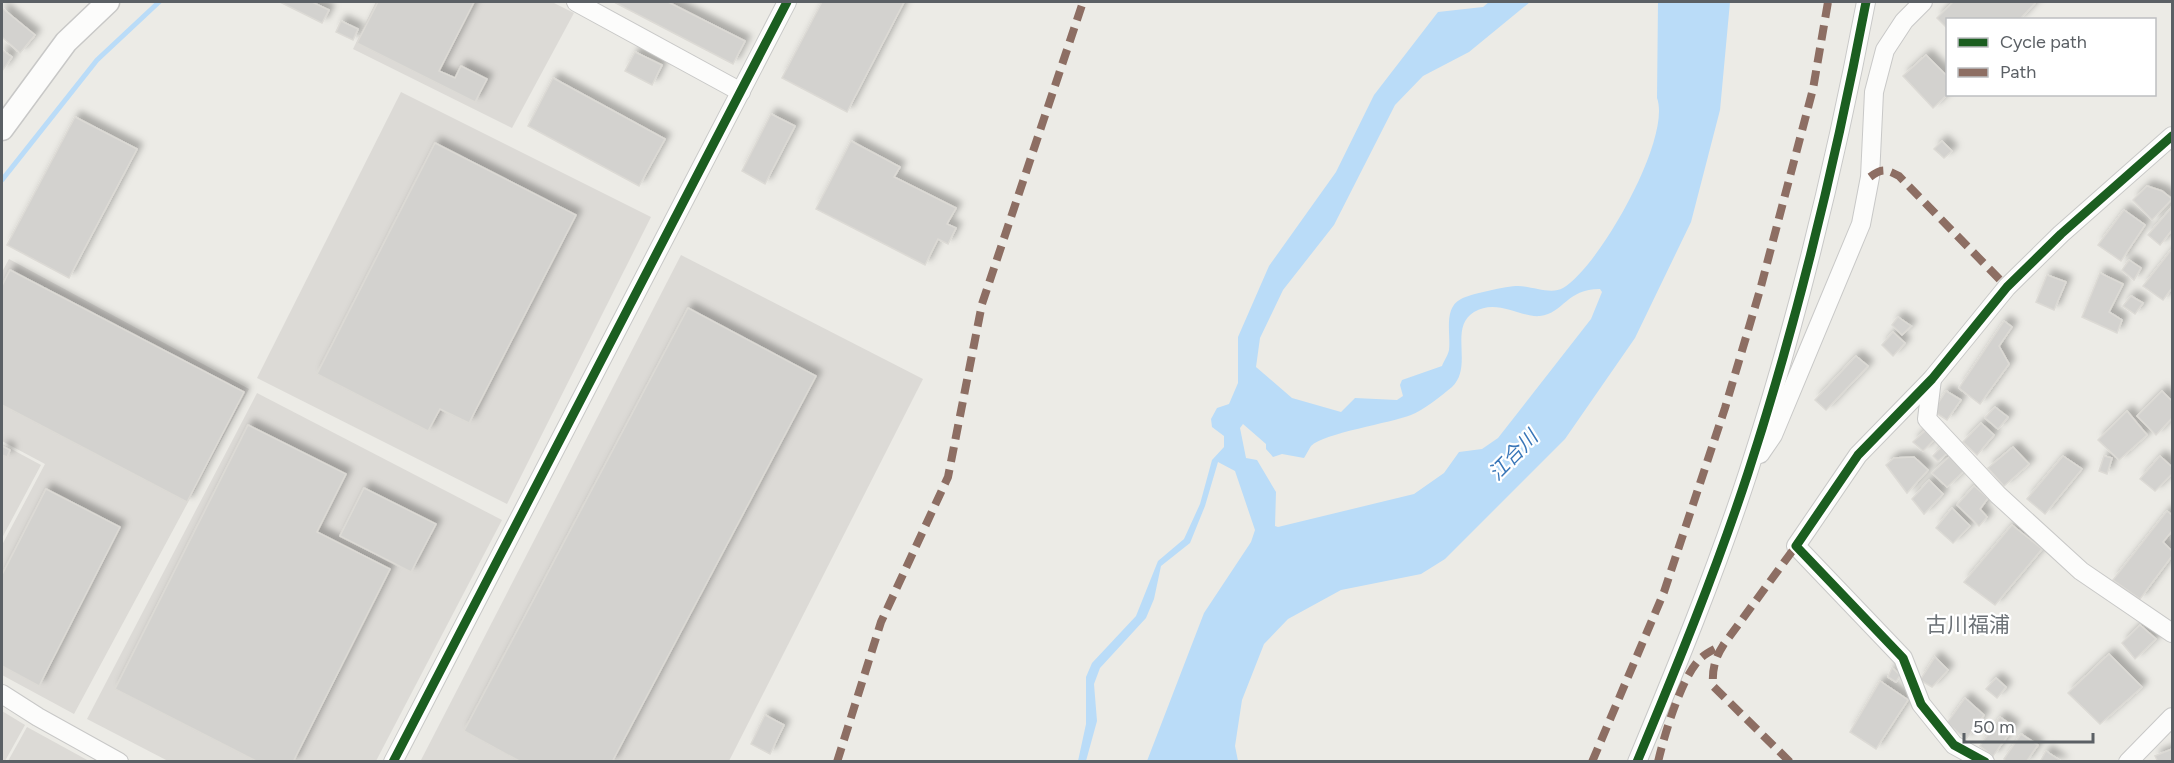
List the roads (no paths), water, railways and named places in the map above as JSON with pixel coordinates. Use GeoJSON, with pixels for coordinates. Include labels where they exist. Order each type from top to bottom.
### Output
{"type":"FeatureCollection","features":[{"type":"Feature","properties":{"kind":"street"},"geometry":{"type":"LineString","coordinates":[[2,129],[66,42],[108,2]]}},
{"type":"Feature","properties":{"kind":"street"},"geometry":{"type":"LineString","coordinates":[[576,2],[741,92]]}},
{"type":"Feature","properties":{"kind":"street"},"geometry":{"type":"LineString","coordinates":[[393,762],[787,2]]}},
{"type":"Feature","properties":{"kind":"street"},"geometry":{"type":"LineString","coordinates":[[1637,762],[1687,643],[1748,474],[1793,321],[1848,95],[1866,2]]}},
{"type":"Feature","properties":{"kind":"street"},"geometry":{"type":"LineString","coordinates":[[1748,474],[1773,435],[1861,224],[1870,177],[1874,92],[1885,50],[1904,21],[1923,2]]}},
{"type":"Feature","properties":{"kind":"street"},"geometry":{"type":"LineString","coordinates":[[1985,762],[1954,745],[1921,704],[1903,658],[1796,546],[1858,455],[1932,379],[2007,287],[2061,234],[2172,136]]}},
{"type":"Feature","properties":{"kind":"street"},"geometry":{"type":"LineString","coordinates":[[1932,379],[1927,419],[1998,495],[2081,572],[2172,633]]}},
{"type":"Feature","properties":{"kind":"street"},"geometry":{"type":"LineString","coordinates":[[2,694],[119,762]]}},
{"type":"Feature","properties":{"kind":"street"},"geometry":{"type":"LineString","coordinates":[[2128,762],[2172,717]]}},
{"type":"Feature","properties":{"kind":"water","name":"江合川"},"geometry":{"type":"Polygon","coordinates":[[[1489,2],[1530,2],[1469,52],[1423,76],[1395,105],[1334,225],[1283,290],[1260,338],[1256,367],[1292,398],[1341,412],[1355,398],[1397,400],[1403,396],[1400,385],[1402,380],[1442,366],[1449,350],[1449,322],[1455,303],[1466,297],[1513,286],[1553,291],[1563,288],[1595,255],[1613,229],[1629,200],[1654,142],[1659,117],[1657,98],[1658,2],[1730,2],[1720,110],[1691,222],[1635,338],[1565,439],[1445,559],[1421,574],[1341,590],[1288,619],[1264,644],[1242,700],[1235,746],[1238,761],[1147,761],[1204,613],[1251,542],[1255,530],[1235,471],[1218,462],[1205,506],[1190,543],[1161,566],[1154,599],[1146,618],[1100,668],[1094,684],[1097,721],[1086,761],[1078,761],[1086,724],[1086,677],[1092,663],[1136,616],[1158,561],[1184,539],[1200,504],[1212,460],[1224,447],[1224,436],[1212,427],[1211,419],[1217,408],[1229,404],[1238,383],[1238,337],[1269,266],[1336,172],[1374,95],[1438,12],[1483,7],[1489,2]],[[1600,289],[1580,293],[1555,311],[1540,316],[1491,307],[1474,312],[1466,319],[1463,328],[1461,369],[1452,387],[1411,415],[1318,441],[1311,446],[1304,458],[1282,454],[1273,457],[1266,449],[1266,444],[1243,424],[1240,428],[1246,458],[1257,460],[1276,492],[1275,526],[1414,494],[1444,473],[1459,452],[1482,449],[1498,438],[1591,319],[1602,292],[1600,289]]]}},
{"type":"Feature","properties":{"kind":"waterway"},"geometry":{"type":"LineString","coordinates":[[2,180],[97,60],[159,2]]}},
{"type":"Feature","properties":{"kind":"district","name":"古川福浦"},"geometry":{"type":"Point","coordinates":[1968,625]}}]}
